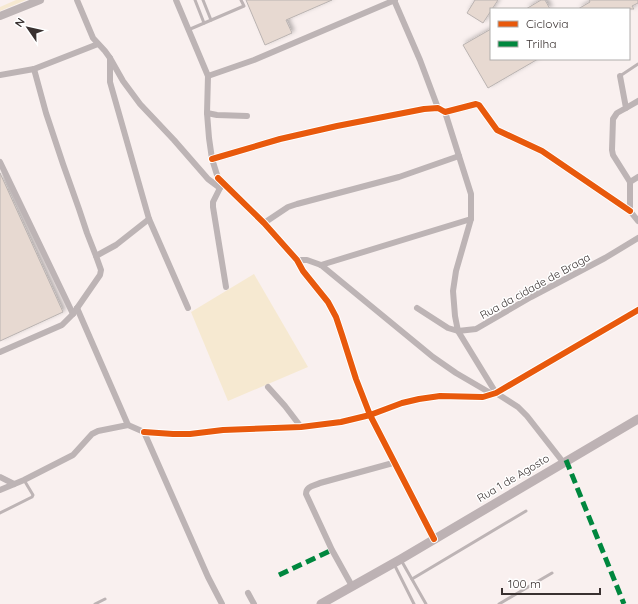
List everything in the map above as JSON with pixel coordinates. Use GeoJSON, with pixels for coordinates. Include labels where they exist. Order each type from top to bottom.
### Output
{"type":"FeatureCollection","features":[{"type":"Feature","properties":{"kind":"main road","name":"Rua 1 de Agosto"},"geometry":{"type":"LineString","coordinates":[[321,604],[638,419]]}},
{"type":"Feature","properties":{"kind":"street"},"geometry":{"type":"LineString","coordinates":[[0,16],[40,0]]}},
{"type":"Feature","properties":{"kind":"street"},"geometry":{"type":"LineString","coordinates":[[77,0],[93,38],[110,58],[123,81],[140,104],[208,179],[220,188]]}},
{"type":"Feature","properties":{"kind":"street"},"geometry":{"type":"LineString","coordinates":[[176,0],[208,76],[207,113],[212,160],[220,188],[213,202],[213,207],[226,287]]}},
{"type":"Feature","properties":{"kind":"street"},"geometry":{"type":"LineString","coordinates":[[208,76],[254,60],[395,0],[438,108],[445,112],[471,189],[471,219],[456,271],[453,291],[455,316],[458,331],[494,394]]}},
{"type":"Feature","properties":{"kind":"street"},"geometry":{"type":"LineString","coordinates":[[0,75],[34,69],[98,44]]}},
{"type":"Feature","properties":{"kind":"street"},"geometry":{"type":"LineString","coordinates":[[110,58],[110,82],[149,219],[188,308]]}},
{"type":"Feature","properties":{"kind":"street"},"geometry":{"type":"LineString","coordinates":[[0,352],[62,325],[75,311],[100,275],[101,270],[86,233],[79,209],[62,164],[34,69]]}},
{"type":"Feature","properties":{"kind":"street"},"geometry":{"type":"LineString","coordinates":[[620,76],[626,108]]}},
{"type":"Feature","properties":{"kind":"street"},"geometry":{"type":"LineString","coordinates":[[630,211],[630,182],[613,155],[612,150],[614,116],[638,101]]}},
{"type":"Feature","properties":{"kind":"street"},"geometry":{"type":"LineString","coordinates":[[445,112],[476,104],[480,105],[498,130],[542,151],[630,211],[638,221]]}},
{"type":"Feature","properties":{"kind":"street"},"geometry":{"type":"LineString","coordinates":[[212,160],[280,139],[337,126],[438,108]]}},
{"type":"Feature","properties":{"kind":"street"},"geometry":{"type":"LineString","coordinates":[[207,113],[217,115],[246,116]]}},
{"type":"Feature","properties":{"kind":"street"},"geometry":{"type":"LineString","coordinates":[[264,223],[288,207],[399,177],[459,156]]}},
{"type":"Feature","properties":{"kind":"street"},"geometry":{"type":"LineString","coordinates":[[0,162],[75,311],[128,425]]}},
{"type":"Feature","properties":{"kind":"street"},"geometry":{"type":"LineString","coordinates":[[630,182],[638,177]]}},
{"type":"Feature","properties":{"kind":"street"},"geometry":{"type":"LineString","coordinates":[[218,178],[264,223],[297,260],[303,271],[328,302],[336,317],[356,379],[370,415],[393,463],[434,539]]}},
{"type":"Feature","properties":{"kind":"street"},"geometry":{"type":"LineString","coordinates":[[96,256],[116,245],[149,219]]}},
{"type":"Feature","properties":{"kind":"street"},"geometry":{"type":"LineString","coordinates":[[321,265],[471,219]]}},
{"type":"Feature","properties":{"kind":"street","name":"Rua da cidade de Braga"},"geometry":{"type":"LineString","coordinates":[[417,308],[441,325],[458,331],[468,331],[481,327],[531,297],[638,240]]}},
{"type":"Feature","properties":{"kind":"street"},"geometry":{"type":"LineString","coordinates":[[297,260],[307,260],[321,265],[433,357],[456,373],[518,408],[527,416],[563,462]]}},
{"type":"Feature","properties":{"kind":"street"},"geometry":{"type":"LineString","coordinates":[[0,490],[24,480],[73,455],[92,434],[98,431],[128,425],[144,432],[173,434],[190,434],[223,430],[300,427],[341,422],[370,415],[419,398],[440,396],[483,397],[494,394],[638,310]]}},
{"type":"Feature","properties":{"kind":"street"},"geometry":{"type":"LineString","coordinates":[[268,387],[285,406],[300,427]]}},
{"type":"Feature","properties":{"kind":"street"},"geometry":{"type":"LineString","coordinates":[[144,432],[208,577],[222,604]]}},
{"type":"Feature","properties":{"kind":"street"},"geometry":{"type":"LineString","coordinates":[[352,586],[332,550],[306,494],[306,490],[320,484],[393,463]]}},
{"type":"Feature","properties":{"kind":"street"},"geometry":{"type":"LineString","coordinates":[[0,477],[14,484]]}},
{"type":"Feature","properties":{"kind":"street"},"geometry":{"type":"LineString","coordinates":[[248,593],[254,604]]}},
{"type":"Feature","properties":{"kind":"lane"},"geometry":{"type":"LineString","coordinates":[[195,0],[204,23]]}},
{"type":"Feature","properties":{"kind":"lane"},"geometry":{"type":"LineString","coordinates":[[203,0],[211,20]]}},
{"type":"Feature","properties":{"kind":"lane"},"geometry":{"type":"LineString","coordinates":[[188,30],[244,6],[241,0]]}},
{"type":"Feature","properties":{"kind":"lane"},"geometry":{"type":"LineString","coordinates":[[620,76],[638,64]]}},
{"type":"Feature","properties":{"kind":"lane"},"geometry":{"type":"LineString","coordinates":[[0,513],[32,497],[24,480]]}},
{"type":"Feature","properties":{"kind":"lane"},"geometry":{"type":"LineString","coordinates":[[412,579],[526,511]]}},
{"type":"Feature","properties":{"kind":"lane"},"geometry":{"type":"LineString","coordinates":[[397,561],[412,579],[426,604]]}},
{"type":"Feature","properties":{"kind":"lane"},"geometry":{"type":"LineString","coordinates":[[397,561],[414,604]]}},
{"type":"Feature","properties":{"kind":"lane"},"geometry":{"type":"LineString","coordinates":[[499,604],[552,573]]}},
{"type":"Feature","properties":{"kind":"lane"},"geometry":{"type":"LineString","coordinates":[[95,604],[105,599]]}},
{"type":"Feature","properties":{"kind":"shaded area"},"geometry":{"type":"Polygon","coordinates":[[[16,0],[26,0],[0,11],[0,7],[16,0]]]}},
{"type":"Feature","properties":{"kind":"shaded area"},"geometry":{"type":"Polygon","coordinates":[[[254,274],[308,367],[228,401],[191,312],[254,274]]]}},
{"type":"Feature","properties":{"kind":"building"},"geometry":{"type":"Polygon","coordinates":[[[246,0],[332,0],[286,20],[292,33],[265,45],[246,0]]]}},
{"type":"Feature","properties":{"kind":"building"},"geometry":{"type":"Polygon","coordinates":[[[475,0],[498,0],[493,8],[490,8],[490,12],[483,23],[467,13],[475,0]]]}},
{"type":"Feature","properties":{"kind":"building"},"geometry":{"type":"Polygon","coordinates":[[[541,0],[545,0],[549,8],[528,8],[541,0]]]}},
{"type":"Feature","properties":{"kind":"building"},"geometry":{"type":"Polygon","coordinates":[[[589,0],[638,0],[638,3],[632,6],[634,9],[580,8],[590,2],[589,0]]]}},
{"type":"Feature","properties":{"kind":"building"},"geometry":{"type":"Polygon","coordinates":[[[490,30],[490,60],[536,60],[488,88],[463,45],[490,30]]]}},
{"type":"Feature","properties":{"kind":"building"},"geometry":{"type":"Polygon","coordinates":[[[0,173],[63,312],[0,341],[0,173]]]}},
{"type":"Feature","properties":{"kind":"marked path"},"geometry":{"type":"LineString","coordinates":[[566,460],[624,604]]}},
{"type":"Feature","properties":{"kind":"marked path"},"geometry":{"type":"LineString","coordinates":[[279,575],[332,550]]}},
{"type":"Feature","properties":{"kind":"cycle path"},"geometry":{"type":"LineString","coordinates":[[212,159],[280,139],[337,126],[424,109],[438,108],[445,112],[476,104],[479,105],[497,130],[542,151],[630,211]]}},
{"type":"Feature","properties":{"kind":"cycle path"},"geometry":{"type":"LineString","coordinates":[[218,178],[264,223],[297,260],[303,271],[328,302],[336,317],[356,379],[370,415],[434,539]]}},
{"type":"Feature","properties":{"kind":"cycle path"},"geometry":{"type":"LineString","coordinates":[[144,432],[190,434],[223,430],[301,427],[341,422],[370,415],[402,403],[419,399],[440,396],[483,397],[496,393],[638,310]]}}]}
